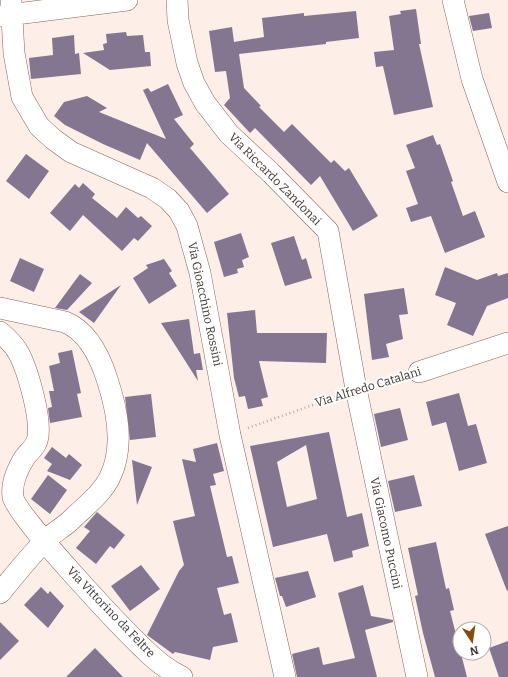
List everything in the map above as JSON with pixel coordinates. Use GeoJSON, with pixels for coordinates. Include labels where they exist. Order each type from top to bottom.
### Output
{"type":"FeatureCollection","features":[{"type":"Feature","properties":{"kind":"street"},"geometry":{"type":"LineString","coordinates":[[7,10],[126,0]]}},
{"type":"Feature","properties":{"kind":"street","name":"Via Riccardo Zandonai"},"geometry":{"type":"LineString","coordinates":[[177,0],[178,20],[187,64],[194,83],[205,103],[229,134],[271,173],[328,231],[356,389]]}},
{"type":"Feature","properties":{"kind":"street"},"geometry":{"type":"LineString","coordinates":[[453,0],[472,79],[508,182]]}},
{"type":"Feature","properties":{"kind":"street","name":"Via Gioacchino Rossini"},"geometry":{"type":"LineString","coordinates":[[7,10],[22,97],[39,126],[52,139],[71,152],[152,188],[168,200],[179,211],[187,226],[200,273],[230,435],[284,677]]}},
{"type":"Feature","properties":{"kind":"street"},"geometry":{"type":"LineString","coordinates":[[0,308],[65,322],[75,326],[83,333],[104,368],[114,401],[118,431],[116,462],[110,478],[96,496],[68,522],[44,541],[0,593]]}},
{"type":"Feature","properties":{"kind":"street","name":"Via Vittorino da Feltre"},"geometry":{"type":"LineString","coordinates":[[0,332],[18,351],[24,364],[38,428],[36,443],[17,472],[13,488],[13,498],[17,506],[44,541],[143,649],[169,671],[182,677]]}},
{"type":"Feature","properties":{"kind":"street","name":"Via Alfredo Catalani"},"geometry":{"type":"LineString","coordinates":[[418,372],[508,343]]}},
{"type":"Feature","properties":{"kind":"street","name":"Via Giacomo Puccini"},"geometry":{"type":"LineString","coordinates":[[356,389],[417,677]]}},
{"type":"Feature","properties":{"kind":"path","name":"Via Alfredo Catalani"},"geometry":{"type":"LineString","coordinates":[[230,435],[356,389],[418,372]]}},
{"type":"Feature","properties":{"kind":"building"},"geometry":{"type":"Polygon","coordinates":[[[416,9],[421,44],[419,44],[433,107],[394,115],[383,66],[376,67],[374,52],[394,50],[389,16],[401,14],[400,11],[416,9]]]}},
{"type":"Feature","properties":{"kind":"building"},"geometry":{"type":"Polygon","coordinates":[[[356,11],[359,38],[326,42],[326,44],[239,54],[244,88],[261,106],[259,107],[284,132],[292,124],[331,163],[334,160],[345,171],[349,168],[378,216],[353,231],[320,176],[311,185],[255,128],[250,133],[224,105],[230,98],[226,71],[215,72],[209,31],[232,27],[234,42],[264,37],[262,18],[304,13],[304,16],[356,11]]]}},
{"type":"Feature","properties":{"kind":"building"},"geometry":{"type":"Polygon","coordinates":[[[489,13],[492,28],[473,31],[469,16],[489,13]]]}},
{"type":"Feature","properties":{"kind":"building"},"geometry":{"type":"Polygon","coordinates":[[[126,32],[127,36],[143,35],[145,52],[150,52],[151,66],[110,70],[83,53],[104,50],[103,44],[107,43],[106,34],[126,32]]]}},
{"type":"Feature","properties":{"kind":"building"},"geometry":{"type":"Polygon","coordinates":[[[74,35],[75,54],[79,53],[81,74],[31,79],[29,58],[53,55],[52,38],[74,35]]]}},
{"type":"Feature","properties":{"kind":"building"},"geometry":{"type":"Polygon","coordinates":[[[168,84],[183,115],[174,119],[194,144],[190,148],[229,194],[207,213],[147,143],[140,160],[65,125],[54,116],[64,102],[87,96],[107,108],[99,112],[166,139],[143,90],[148,88],[151,92],[168,84]]]}},
{"type":"Feature","properties":{"kind":"building"},"geometry":{"type":"Polygon","coordinates":[[[433,135],[437,145],[440,144],[463,216],[475,211],[485,237],[445,253],[431,216],[411,222],[406,208],[418,204],[406,171],[415,168],[406,145],[433,135]]]}},
{"type":"Feature","properties":{"kind":"building"},"geometry":{"type":"Polygon","coordinates":[[[26,154],[49,171],[29,199],[6,181],[26,154]]]}},
{"type":"Feature","properties":{"kind":"building"},"geometry":{"type":"Polygon","coordinates":[[[83,183],[95,194],[92,198],[117,218],[126,207],[138,218],[141,216],[152,226],[138,241],[134,238],[122,251],[83,215],[70,231],[50,213],[75,184],[79,188],[83,183]]]}},
{"type":"Feature","properties":{"kind":"building"},"geometry":{"type":"Polygon","coordinates":[[[241,233],[249,257],[242,260],[244,267],[237,269],[238,273],[224,277],[214,242],[241,233]]]}},
{"type":"Feature","properties":{"kind":"building"},"geometry":{"type":"Polygon","coordinates":[[[294,236],[302,260],[306,258],[312,278],[285,286],[271,243],[294,236]]]}},
{"type":"Feature","properties":{"kind":"building"},"geometry":{"type":"Polygon","coordinates":[[[20,258],[44,269],[34,292],[10,281],[20,258]]]}},
{"type":"Feature","properties":{"kind":"building"},"geometry":{"type":"Polygon","coordinates":[[[164,259],[172,271],[169,273],[177,286],[149,304],[133,278],[148,268],[146,265],[164,259]]]}},
{"type":"Feature","properties":{"kind":"building"},"geometry":{"type":"Polygon","coordinates":[[[445,267],[477,280],[497,273],[498,276],[508,273],[508,298],[487,306],[473,336],[447,325],[456,303],[435,295],[445,267]]]}},
{"type":"Feature","properties":{"kind":"building"},"geometry":{"type":"Polygon","coordinates":[[[80,274],[92,283],[67,310],[55,308],[80,274]]]}},
{"type":"Feature","properties":{"kind":"building"},"geometry":{"type":"Polygon","coordinates":[[[121,285],[94,323],[79,312],[121,285]]]}},
{"type":"Feature","properties":{"kind":"building"},"geometry":{"type":"Polygon","coordinates":[[[404,288],[408,314],[399,315],[403,339],[386,344],[389,357],[372,360],[364,294],[404,288]]]}},
{"type":"Feature","properties":{"kind":"building"},"geometry":{"type":"Polygon","coordinates":[[[255,310],[257,333],[327,333],[326,363],[259,361],[268,397],[261,399],[263,406],[248,409],[245,396],[239,397],[234,378],[227,313],[255,310]]]}},
{"type":"Feature","properties":{"kind":"building"},"geometry":{"type":"Polygon","coordinates":[[[189,319],[194,354],[200,353],[203,370],[196,370],[198,381],[161,323],[189,319]]]}},
{"type":"Feature","properties":{"kind":"building"},"geometry":{"type":"Polygon","coordinates":[[[72,350],[81,393],[77,394],[82,417],[50,423],[48,408],[52,407],[49,391],[54,391],[49,366],[60,363],[58,353],[72,350]]]}},
{"type":"Feature","properties":{"kind":"building"},"geometry":{"type":"Polygon","coordinates":[[[459,393],[468,426],[476,424],[487,463],[459,471],[446,422],[432,426],[426,402],[459,393]]]}},
{"type":"Feature","properties":{"kind":"building"},"geometry":{"type":"Polygon","coordinates":[[[151,394],[156,437],[130,440],[125,397],[151,394]]]}},
{"type":"Feature","properties":{"kind":"building"},"geometry":{"type":"Polygon","coordinates":[[[400,408],[408,440],[381,447],[374,414],[400,408]]]}},
{"type":"Feature","properties":{"kind":"building"},"geometry":{"type":"Polygon","coordinates":[[[329,432],[347,517],[362,513],[369,546],[352,551],[353,557],[334,562],[327,534],[273,547],[250,446],[329,432]],[[306,445],[277,462],[287,507],[317,499],[306,445]]]}},
{"type":"Feature","properties":{"kind":"building"},"geometry":{"type":"Polygon","coordinates":[[[217,443],[224,471],[213,474],[216,485],[210,486],[227,557],[232,556],[239,583],[217,588],[224,615],[231,613],[238,642],[213,647],[210,660],[175,652],[173,654],[147,635],[179,571],[184,565],[173,521],[195,516],[182,459],[196,462],[193,449],[217,443]]]}},
{"type":"Feature","properties":{"kind":"building"},"geometry":{"type":"Polygon","coordinates":[[[52,447],[66,458],[69,454],[82,465],[70,480],[47,471],[52,464],[44,458],[52,447]]]}},
{"type":"Feature","properties":{"kind":"building"},"geometry":{"type":"Polygon","coordinates":[[[132,460],[152,467],[137,505],[132,460]]]}},
{"type":"Feature","properties":{"kind":"building"},"geometry":{"type":"Polygon","coordinates":[[[48,475],[67,490],[50,514],[31,499],[48,475]]]}},
{"type":"Feature","properties":{"kind":"building"},"geometry":{"type":"Polygon","coordinates":[[[414,475],[422,506],[395,512],[388,481],[414,475]]]}},
{"type":"Feature","properties":{"kind":"building"},"geometry":{"type":"Polygon","coordinates":[[[97,512],[125,535],[114,549],[110,546],[96,564],[76,548],[90,531],[84,527],[97,512]]]}},
{"type":"Feature","properties":{"kind":"building"},"geometry":{"type":"Polygon","coordinates":[[[508,526],[508,590],[507,591],[485,534],[508,526]]]}},
{"type":"Feature","properties":{"kind":"building"},"geometry":{"type":"Polygon","coordinates":[[[436,542],[446,589],[449,588],[454,610],[450,611],[453,621],[452,661],[463,661],[467,677],[435,677],[415,596],[418,595],[408,548],[436,542]]]}},
{"type":"Feature","properties":{"kind":"building"},"geometry":{"type":"Polygon","coordinates":[[[141,565],[160,589],[130,611],[111,586],[141,565]]]}},
{"type":"Feature","properties":{"kind":"building"},"geometry":{"type":"Polygon","coordinates":[[[308,571],[316,597],[286,607],[282,596],[280,596],[275,578],[308,571]]]}},
{"type":"Feature","properties":{"kind":"building"},"geometry":{"type":"Polygon","coordinates":[[[363,585],[371,616],[393,620],[393,622],[365,630],[377,677],[297,677],[292,654],[319,647],[323,665],[355,658],[338,593],[363,585]]]}},
{"type":"Feature","properties":{"kind":"building"},"geometry":{"type":"Polygon","coordinates":[[[41,587],[48,594],[50,591],[64,606],[48,628],[24,605],[41,587]]]}},
{"type":"Feature","properties":{"kind":"building"},"geometry":{"type":"Polygon","coordinates":[[[0,622],[19,641],[0,660],[0,622]]]}},
{"type":"Feature","properties":{"kind":"building"},"geometry":{"type":"Polygon","coordinates":[[[508,641],[508,677],[499,677],[492,657],[492,647],[508,641]]]}},
{"type":"Feature","properties":{"kind":"building"},"geometry":{"type":"Polygon","coordinates":[[[95,648],[123,677],[66,677],[95,648]]]}}]}
